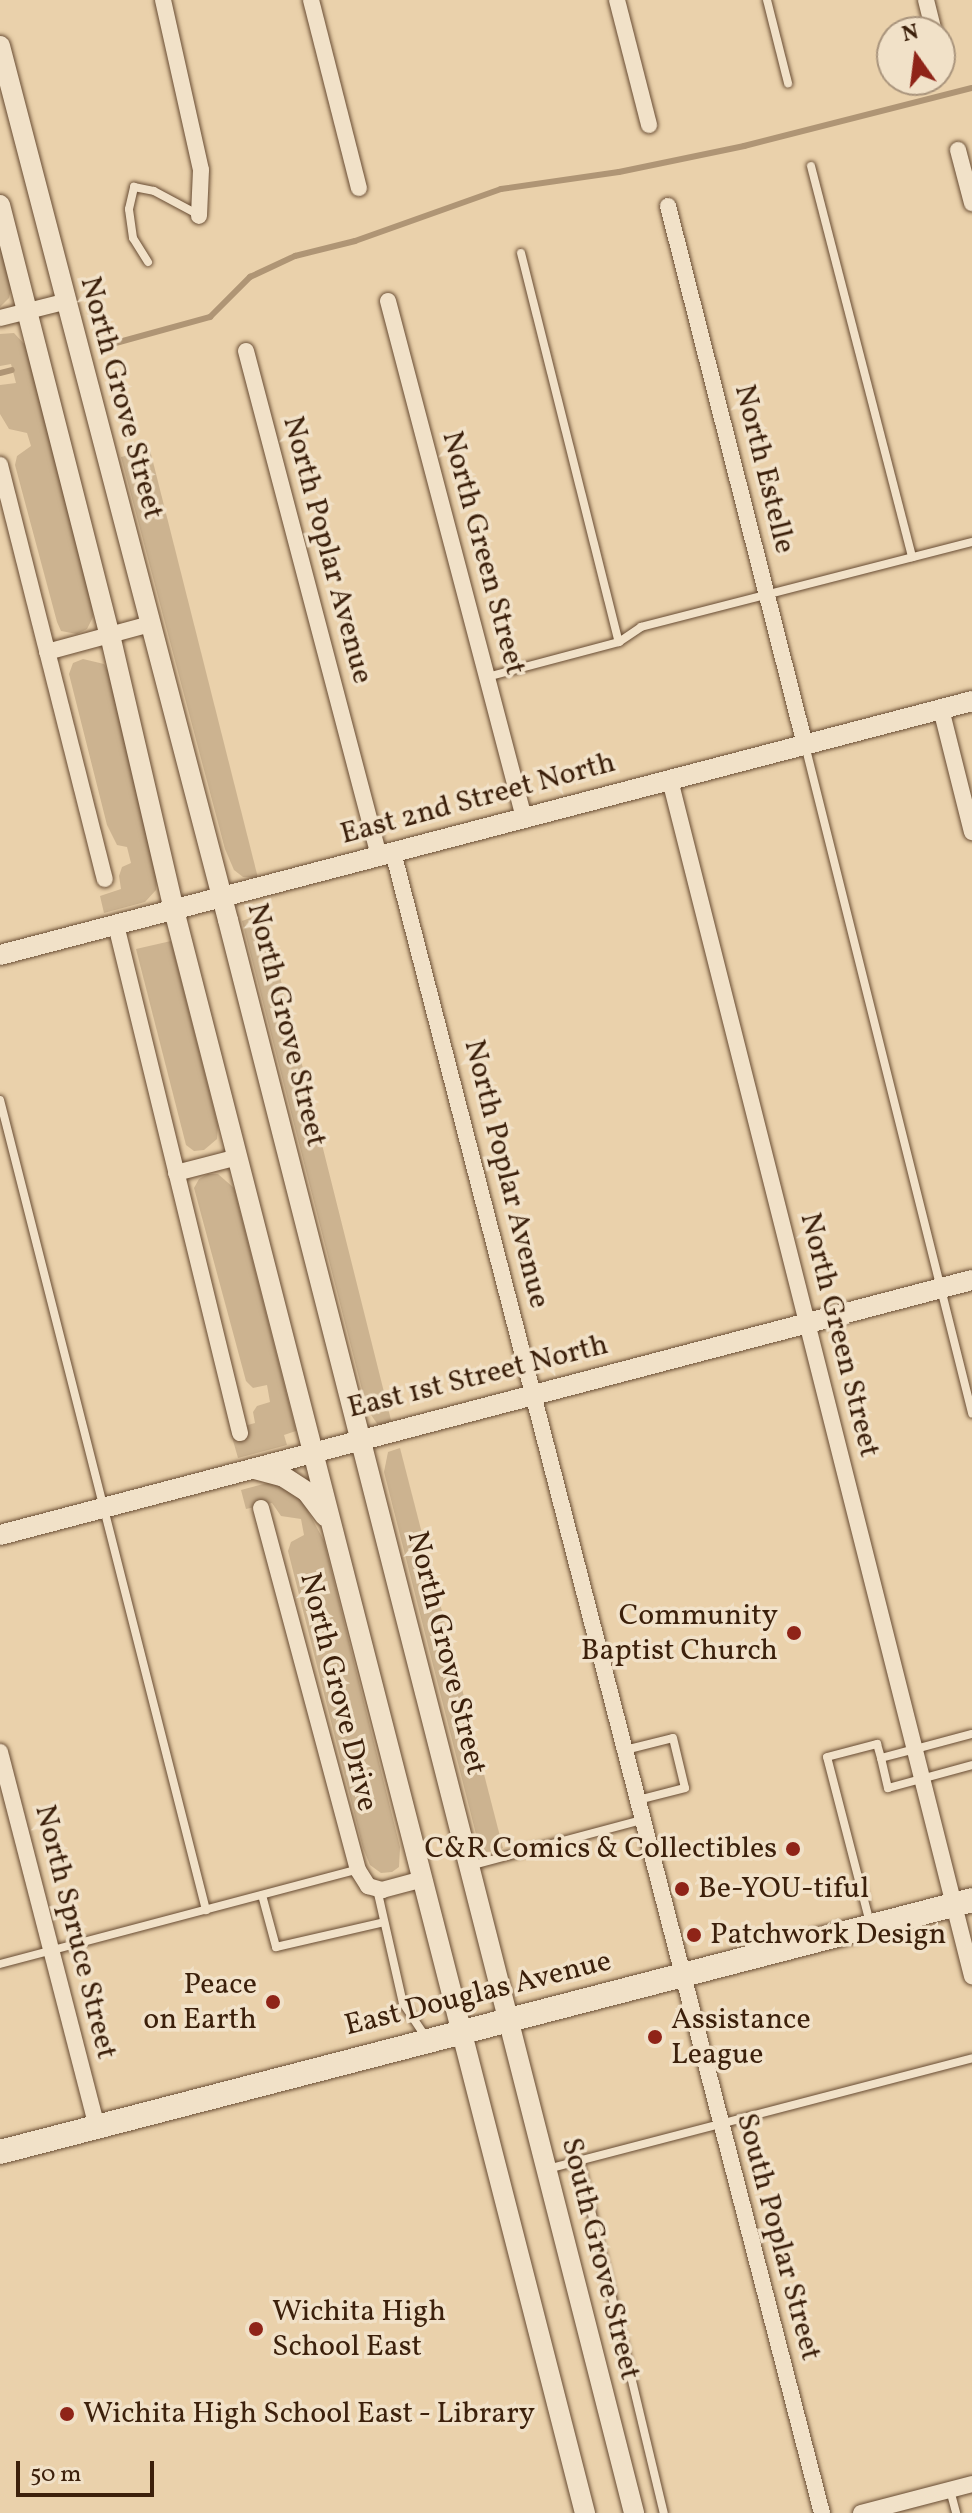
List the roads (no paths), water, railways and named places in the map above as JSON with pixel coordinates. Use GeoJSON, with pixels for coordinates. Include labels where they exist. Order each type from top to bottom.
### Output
{"type":"FeatureCollection","features":[{"type":"Feature","properties":{"kind":"main road","name":"East Douglas Avenue"},"geometry":{"type":"LineString","coordinates":[[0,2152],[963,1902]]}},
{"type":"Feature","properties":{"kind":"street"},"geometry":{"type":"LineString","coordinates":[[163,0],[201,170],[199,216]]}},
{"type":"Feature","properties":{"kind":"street"},"geometry":{"type":"LineString","coordinates":[[311,0],[359,188]]}},
{"type":"Feature","properties":{"kind":"street"},"geometry":{"type":"LineString","coordinates":[[617,0],[649,125]]}},
{"type":"Feature","properties":{"kind":"street","name":"North Grove Street"},"geometry":{"type":"LineString","coordinates":[[0,46],[64,302],[222,897],[508,2019]]}},
{"type":"Feature","properties":{"kind":"street"},"geometry":{"type":"LineString","coordinates":[[958,150],[972,203]]}},
{"type":"Feature","properties":{"kind":"street"},"geometry":{"type":"LineString","coordinates":[[0,205],[110,635],[174,910],[585,2513]]}},
{"type":"Feature","properties":{"kind":"street","name":"North Estelle"},"geometry":{"type":"LineString","coordinates":[[668,206],[805,745]]}},
{"type":"Feature","properties":{"kind":"street","name":"North Green Street"},"geometry":{"type":"LineString","coordinates":[[388,301],[524,818]]}},
{"type":"Feature","properties":{"kind":"street"},"geometry":{"type":"LineString","coordinates":[[0,318],[64,302]]}},
{"type":"Feature","properties":{"kind":"street","name":"North Poplar Avenue"},"geometry":{"type":"LineString","coordinates":[[246,351],[534,1394],[681,1975]]}},
{"type":"Feature","properties":{"kind":"street"},"geometry":{"type":"LineString","coordinates":[[0,465],[105,879]]}},
{"type":"Feature","properties":{"kind":"street"},"geometry":{"type":"LineString","coordinates":[[47,652],[150,624]]}},
{"type":"Feature","properties":{"kind":"street","name":"East 2nd Street North"},"geometry":{"type":"LineString","coordinates":[[0,955],[972,701]]}},
{"type":"Feature","properties":{"kind":"street"},"geometry":{"type":"LineString","coordinates":[[941,709],[972,832]]}},
{"type":"Feature","properties":{"kind":"street","name":"North Green Street"},"geometry":{"type":"LineString","coordinates":[[670,780],[915,1748],[963,1902],[972,1976]]}},
{"type":"Feature","properties":{"kind":"street"},"geometry":{"type":"LineString","coordinates":[[116,925],[240,1433]]}},
{"type":"Feature","properties":{"kind":"street"},"geometry":{"type":"LineString","coordinates":[[176,1173],[238,1157]]}},
{"type":"Feature","properties":{"kind":"street","name":"East 1st Street North"},"geometry":{"type":"LineString","coordinates":[[0,1535],[313,1450],[972,1280]]}},
{"type":"Feature","properties":{"kind":"street"},"geometry":{"type":"LineString","coordinates":[[251,1468],[284,1477],[307,1492],[334,1529]]}},
{"type":"Feature","properties":{"kind":"street","name":"North Grove Drive"},"geometry":{"type":"LineString","coordinates":[[261,1508],[358,1870],[373,1888]]}},
{"type":"Feature","properties":{"kind":"street","name":"North Spruce Street"},"geometry":{"type":"LineString","coordinates":[[0,1752],[97,2126]]}},
{"type":"Feature","properties":{"kind":"street"},"geometry":{"type":"LineString","coordinates":[[373,1888],[423,1879]]}},
{"type":"Feature","properties":{"kind":"street","name":"South Poplar Street"},"geometry":{"type":"LineString","coordinates":[[681,1975],[822,2513]]}},
{"type":"Feature","properties":{"kind":"street","name":"South Grove Street"},"geometry":{"type":"LineString","coordinates":[[508,2019],[634,2513]]}},
{"type":"Feature","properties":{"kind":"street"},"geometry":{"type":"LineString","coordinates":[[861,2513],[972,2484]]}},
{"type":"Feature","properties":{"kind":"lane"},"geometry":{"type":"LineString","coordinates":[[767,0],[788,83]]}},
{"type":"Feature","properties":{"kind":"lane"},"geometry":{"type":"LineString","coordinates":[[811,166],[912,557]]}},
{"type":"Feature","properties":{"kind":"lane"},"geometry":{"type":"LineString","coordinates":[[148,262],[133,238],[129,209],[134,187],[154,191],[199,216]]}},
{"type":"Feature","properties":{"kind":"lane"},"geometry":{"type":"LineString","coordinates":[[521,253],[619,642]]}},
{"type":"Feature","properties":{"kind":"lane"},"geometry":{"type":"LineString","coordinates":[[487,677],[619,642],[641,627],[972,542]]}},
{"type":"Feature","properties":{"kind":"lane"},"geometry":{"type":"LineString","coordinates":[[805,745],[972,1413]]}},
{"type":"Feature","properties":{"kind":"lane"},"geometry":{"type":"LineString","coordinates":[[0,1100],[206,1910]]}},
{"type":"Feature","properties":{"kind":"lane"},"geometry":{"type":"LineString","coordinates":[[881,1758],[972,1734]]}},
{"type":"Feature","properties":{"kind":"lane"},"geometry":{"type":"LineString","coordinates":[[625,1750],[673,1738],[685,1788],[638,1800]]}},
{"type":"Feature","properties":{"kind":"lane"},"geometry":{"type":"LineString","coordinates":[[871,1926],[827,1757],[877,1744],[888,1788],[972,1765]]}},
{"type":"Feature","properties":{"kind":"lane"},"geometry":{"type":"LineString","coordinates":[[469,1866],[642,1820]]}},
{"type":"Feature","properties":{"kind":"lane"},"geometry":{"type":"LineString","coordinates":[[0,1964],[358,1870]]}},
{"type":"Feature","properties":{"kind":"lane"},"geometry":{"type":"LineString","coordinates":[[373,1888],[403,2003],[427,2040]]}},
{"type":"Feature","properties":{"kind":"lane"},"geometry":{"type":"LineString","coordinates":[[262,1895],[276,1947],[384,1922]]}},
{"type":"Feature","properties":{"kind":"lane"},"geometry":{"type":"LineString","coordinates":[[546,2169],[972,2058]]}},
{"type":"Feature","properties":{"kind":"lane"},"geometry":{"type":"LineString","coordinates":[[579,2160],[664,2513]]}},
{"type":"Feature","properties":{"kind":"lane"},"geometry":{"type":"LineString","coordinates":[[950,2490],[956,2513]]}},
{"type":"Feature","properties":{"kind":"waterway"},"geometry":{"type":"LineString","coordinates":[[112,344],[210,317],[250,277],[295,256],[355,241],[501,189],[619,172],[744,146],[972,88]]}},
{"type":"Feature","properties":{"kind":"waterway"},"geometry":{"type":"LineString","coordinates":[[0,373],[12,370]]}},
{"type":"Feature","properties":{"kind":"place","name":"Community Baptist Church"},"geometry":{"type":"Point","coordinates":[794,1633]}},
{"type":"Feature","properties":{"kind":"place","name":"C&R Comics & Collectibles"},"geometry":{"type":"Point","coordinates":[793,1849]}},
{"type":"Feature","properties":{"kind":"place","name":"Be-YOU-tiful"},"geometry":{"type":"Point","coordinates":[682,1889]}},
{"type":"Feature","properties":{"kind":"place","name":"Patchwork Design"},"geometry":{"type":"Point","coordinates":[694,1935]}},
{"type":"Feature","properties":{"kind":"place","name":"Peace on Earth"},"geometry":{"type":"Point","coordinates":[273,2002]}},
{"type":"Feature","properties":{"kind":"place","name":"Assistance League"},"geometry":{"type":"Point","coordinates":[655,2037]}},
{"type":"Feature","properties":{"kind":"place","name":"Wichita High School East"},"geometry":{"type":"Point","coordinates":[256,2329]}},
{"type":"Feature","properties":{"kind":"place","name":"Wichita High School East - Library"},"geometry":{"type":"Point","coordinates":[67,2414]}}]}
